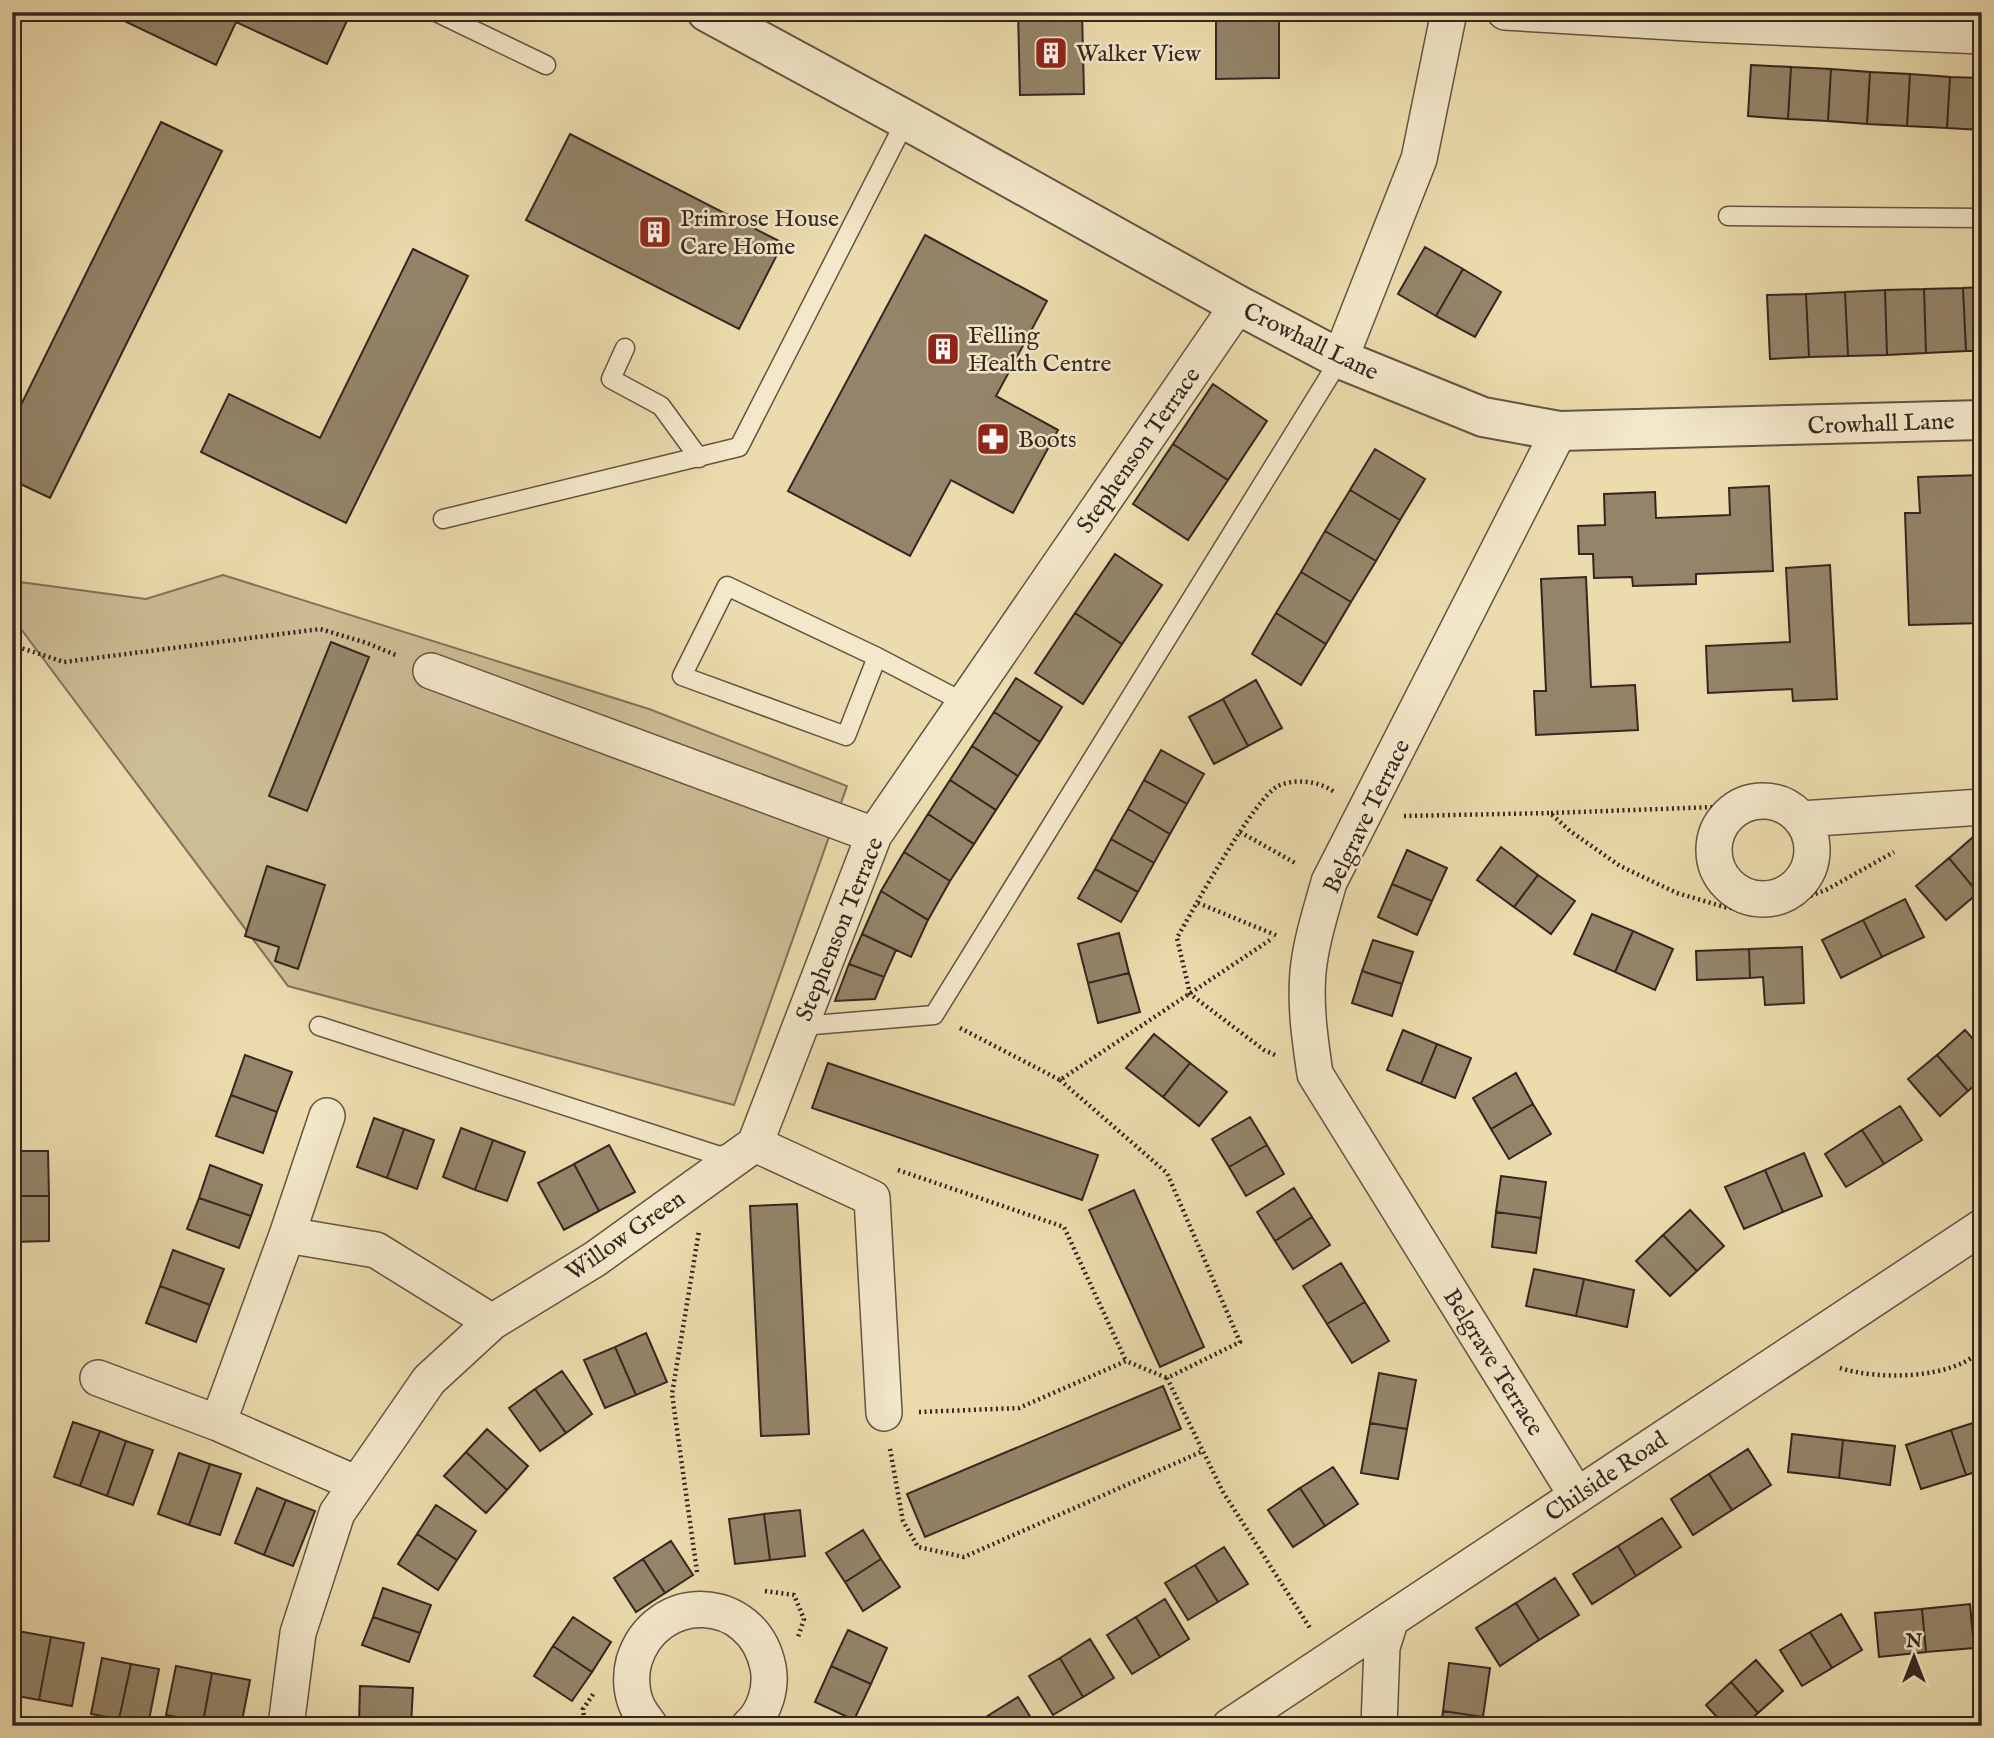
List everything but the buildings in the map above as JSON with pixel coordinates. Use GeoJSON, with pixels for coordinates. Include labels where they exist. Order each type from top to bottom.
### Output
{"type":"FeatureCollection","features":[{"type":"Feature","properties":{"kind":"street","name":"Crowhall Lane"},"geometry":{"type":"LineString","coordinates":[[707,12],[1340,359],[1483,416],[1559,431],[1982,420]]}},
{"type":"Feature","properties":{"kind":"street"},"geometry":{"type":"LineString","coordinates":[[1340,359],[1419,159],[1449,12]]}},
{"type":"Feature","properties":{"kind":"street"},"geometry":{"type":"LineString","coordinates":[[1505,12],[1705,18],[1982,36]]}},
{"type":"Feature","properties":{"kind":"street","name":"Stephenson Terrace"},"geometry":{"type":"LineString","coordinates":[[755,1144],[874,835],[1238,305]]}},
{"type":"Feature","properties":{"kind":"street","name":"Belgrave Terrace"},"geometry":{"type":"LineString","coordinates":[[1559,431],[1329,882],[1308,971],[1307,1023],[1315,1074],[1577,1496]]}},
{"type":"Feature","properties":{"kind":"street"},"geometry":{"type":"LineString","coordinates":[[431,671],[874,835]]}},
{"type":"Feature","properties":{"kind":"street"},"geometry":{"type":"LineString","coordinates":[[1762,801],[1784,805],[1801,819],[1811,839],[1811,861],[1802,881],[1784,895],[1763,900],[1741,895],[1724,881],[1714,862],[1714,840],[1724,820],[1741,806],[1762,801]]}},
{"type":"Feature","properties":{"kind":"street"},"geometry":{"type":"LineString","coordinates":[[1801,819],[1982,807]]}},
{"type":"Feature","properties":{"kind":"street"},"geometry":{"type":"LineString","coordinates":[[218,1423],[288,1235],[327,1116]]}},
{"type":"Feature","properties":{"kind":"street"},"geometry":{"type":"LineString","coordinates":[[755,1144],[872,1198],[884,1413]]}},
{"type":"Feature","properties":{"kind":"street","name":"Willow Green"},"geometry":{"type":"LineString","coordinates":[[286,1726],[298,1633],[337,1513],[429,1380],[492,1322],[595,1259],[755,1144]]}},
{"type":"Feature","properties":{"kind":"street","name":"Chilside Road"},"geometry":{"type":"LineString","coordinates":[[1230,1726],[1982,1227]]}},
{"type":"Feature","properties":{"kind":"street"},"geometry":{"type":"LineString","coordinates":[[288,1235],[376,1250],[492,1322]]}},
{"type":"Feature","properties":{"kind":"street"},"geometry":{"type":"LineString","coordinates":[[98,1378],[218,1423],[358,1484]]}},
{"type":"Feature","properties":{"kind":"street"},"geometry":{"type":"LineString","coordinates":[[650,1726],[638,1708],[631,1684],[638,1647],[657,1624],[678,1613],[701,1609],[716,1611],[738,1620],[753,1633],[765,1654],[770,1677],[766,1701],[749,1726]]}},
{"type":"Feature","properties":{"kind":"street"},"geometry":{"type":"LineString","coordinates":[[1379,1726],[1382,1647],[1391,1619]]}},
{"type":"Feature","properties":{"kind":"lane"},"geometry":{"type":"LineString","coordinates":[[436,12],[546,65]]}},
{"type":"Feature","properties":{"kind":"lane"},"geometry":{"type":"LineString","coordinates":[[443,519],[739,447],[906,120]]}},
{"type":"Feature","properties":{"kind":"lane"},"geometry":{"type":"LineString","coordinates":[[1728,216],[1982,218]]}},
{"type":"Feature","properties":{"kind":"lane"},"geometry":{"type":"LineString","coordinates":[[625,348],[611,379],[661,406],[699,457]]}},
{"type":"Feature","properties":{"kind":"lane"},"geometry":{"type":"LineString","coordinates":[[801,1026],[934,1015],[1340,359]]}},
{"type":"Feature","properties":{"kind":"lane"},"geometry":{"type":"LineString","coordinates":[[877,657],[846,736],[682,676],[727,586],[877,657],[965,703]]}},
{"type":"Feature","properties":{"kind":"lane"},"geometry":{"type":"LineString","coordinates":[[319,1026],[720,1156],[755,1144]]}},
{"type":"Feature","properties":{"kind":"path"},"geometry":{"type":"LineString","coordinates":[[12,645],[64,662],[320,629],[367,643],[431,671]]}},
{"type":"Feature","properties":{"kind":"path"},"geometry":{"type":"LineString","coordinates":[[1315,1074],[1264,1050],[1191,994],[1177,938],[1251,813],[1276,787],[1300,780],[1328,788],[1364,817],[1741,806]]}},
{"type":"Feature","properties":{"kind":"path"},"geometry":{"type":"LineString","coordinates":[[1550,813],[1570,831],[1620,866],[1677,893],[1728,908],[1783,906],[1826,890],[1885,859],[1916,836],[1930,809]]}},
{"type":"Feature","properties":{"kind":"path"},"geometry":{"type":"LineString","coordinates":[[1240,832],[1329,882]]}},
{"type":"Feature","properties":{"kind":"path"},"geometry":{"type":"LineString","coordinates":[[1198,903],[1312,951]]}},
{"type":"Feature","properties":{"kind":"path"},"geometry":{"type":"LineString","coordinates":[[1060,1080],[1276,936]]}},
{"type":"Feature","properties":{"kind":"path"},"geometry":{"type":"LineString","coordinates":[[934,1015],[1060,1080],[1167,1173],[1240,1342],[1167,1378]]}},
{"type":"Feature","properties":{"kind":"path"},"geometry":{"type":"LineString","coordinates":[[872,1198],[897,1169],[1065,1227],[1126,1361],[1167,1378],[1223,1492],[1331,1660]]}},
{"type":"Feature","properties":{"kind":"path"},"geometry":{"type":"LineString","coordinates":[[701,1609],[673,1394],[707,1178]]}},
{"type":"Feature","properties":{"kind":"path"},"geometry":{"type":"LineString","coordinates":[[1792,1353],[1860,1374],[1921,1376],[1973,1359],[1982,1349]]}},
{"type":"Feature","properties":{"kind":"path"},"geometry":{"type":"LineString","coordinates":[[1126,1361],[1019,1408],[884,1413],[903,1521],[918,1548],[964,1557],[1203,1451]]}},
{"type":"Feature","properties":{"kind":"path"},"geometry":{"type":"LineString","coordinates":[[759,1592],[771,1590],[794,1595],[804,1619],[797,1641]]}},
{"type":"Feature","properties":{"kind":"shaded area"},"geometry":{"type":"Polygon","coordinates":[[[223,575],[649,709],[847,786],[734,1105],[288,986],[12,617],[12,581],[146,599],[223,575]]]}},
{"type":"Feature","properties":{"kind":"place","name":"Walker View"},"geometry":{"type":"Point","coordinates":[1051,53]}},
{"type":"Feature","properties":{"kind":"place","name":"Primrose House Care Home"},"geometry":{"type":"Point","coordinates":[655,232]}},
{"type":"Feature","properties":{"kind":"place","name":"Felling Health Centre"},"geometry":{"type":"Point","coordinates":[943,349]}},
{"type":"Feature","properties":{"kind":"place","name":"Boots"},"geometry":{"type":"Point","coordinates":[993,439]}}]}
